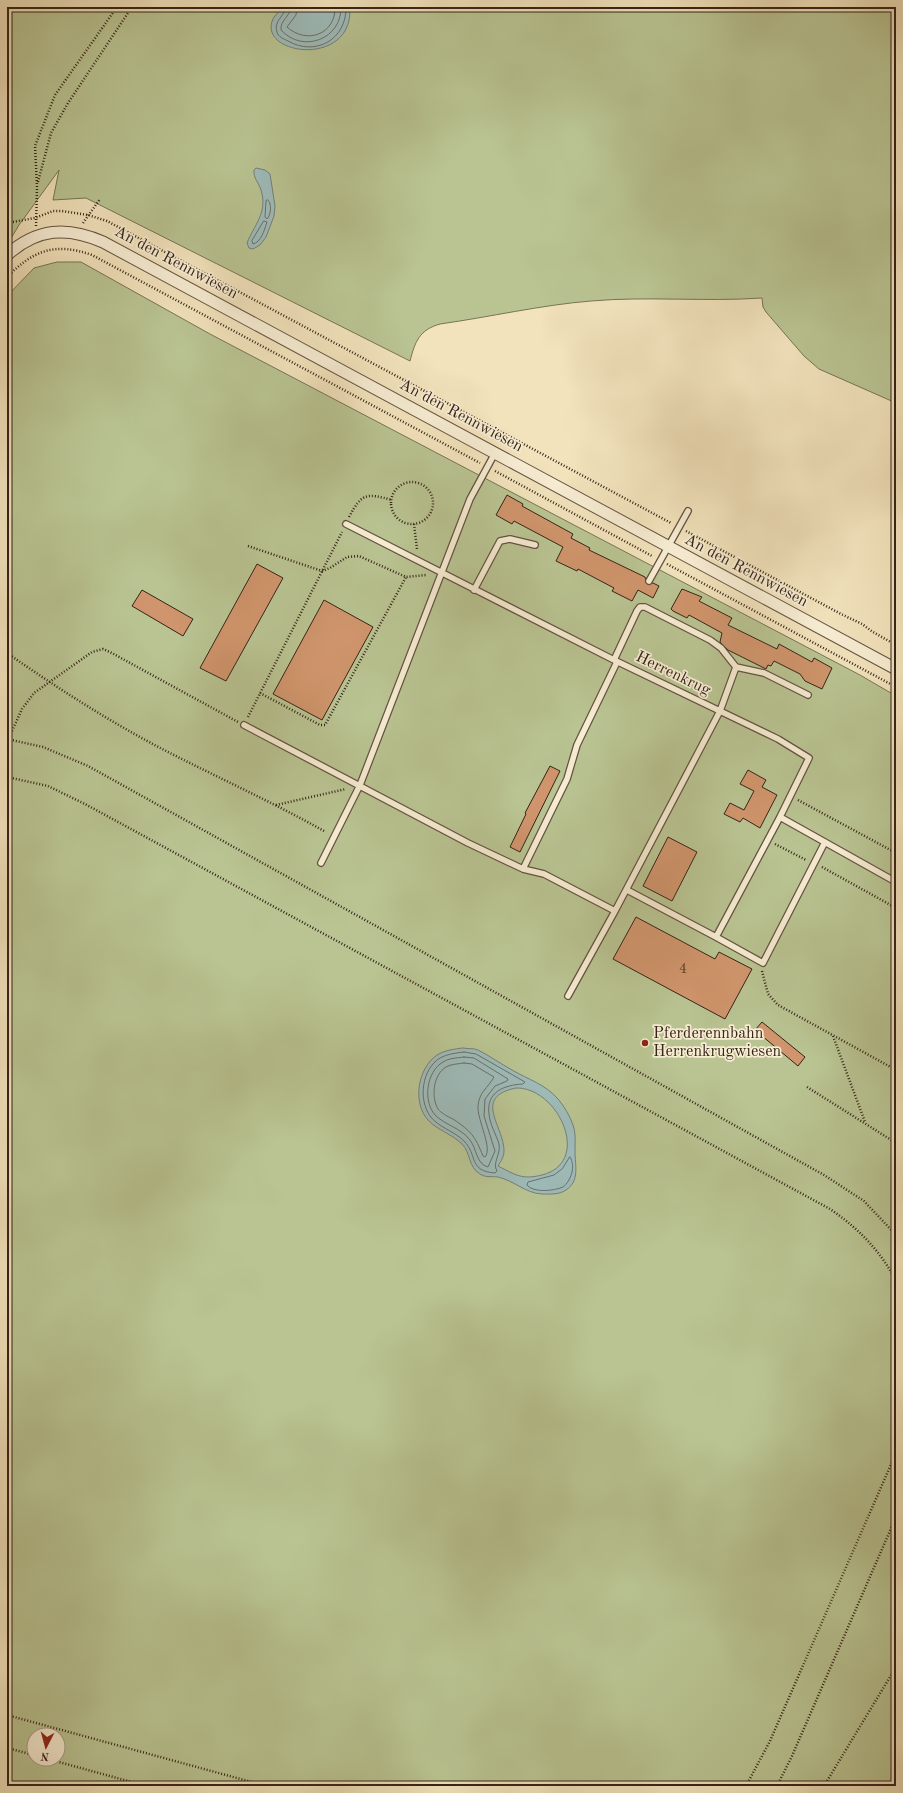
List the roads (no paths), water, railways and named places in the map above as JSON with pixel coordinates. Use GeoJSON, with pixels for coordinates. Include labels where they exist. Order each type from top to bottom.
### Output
{"type":"FeatureCollection","features":[{"type":"Feature","properties":{"kind":"street","name":"An den Rennwiesen"},"geometry":{"type":"LineString","coordinates":[[7,255],[22,242],[37,236],[65,231],[83,234],[103,242],[896,670]]}},
{"type":"Feature","properties":{"kind":"lane"},"geometry":{"type":"LineString","coordinates":[[321,863],[360,786],[440,572],[470,499],[495,453]]}},
{"type":"Feature","properties":{"kind":"lane"},"geometry":{"type":"LineString","coordinates":[[649,581],[688,510]]}},
{"type":"Feature","properties":{"kind":"lane","name":"Herrenkrug"},"geometry":{"type":"LineString","coordinates":[[346,524],[615,661],[778,739],[810,758],[780,818],[716,937]]}},
{"type":"Feature","properties":{"kind":"lane"},"geometry":{"type":"LineString","coordinates":[[474,590],[500,541],[510,539],[535,545]]}},
{"type":"Feature","properties":{"kind":"lane"},"geometry":{"type":"LineString","coordinates":[[523,869],[567,779],[577,745],[640,607],[645,607],[710,640],[725,652],[736,667],[764,673],[808,695]]}},
{"type":"Feature","properties":{"kind":"lane"},"geometry":{"type":"LineString","coordinates":[[568,996],[627,890],[720,711],[736,667]]}},
{"type":"Feature","properties":{"kind":"lane"},"geometry":{"type":"LineString","coordinates":[[244,725],[432,825],[523,869],[544,874],[615,911]]}},
{"type":"Feature","properties":{"kind":"lane"},"geometry":{"type":"LineString","coordinates":[[780,818],[896,882]]}},
{"type":"Feature","properties":{"kind":"lane"},"geometry":{"type":"LineString","coordinates":[[627,890],[763,963],[825,842]]}},
{"type":"Feature","properties":{"kind":"lane"},"geometry":{"type":"LineString","coordinates":[[892,1786],[896,1779]]}},
{"type":"Feature","properties":{"kind":"water"},"geometry":{"type":"Polygon","coordinates":[[[283,7],[349,7],[350,13],[348,25],[336,41],[323,47],[310,50],[296,49],[284,45],[276,38],[271,29],[273,19],[283,7]]]}},
{"type":"Feature","properties":{"kind":"water"},"geometry":{"type":"Polygon","coordinates":[[[256,168],[265,170],[270,174],[275,206],[274,216],[266,237],[260,245],[253,249],[249,248],[247,243],[259,218],[263,205],[261,190],[254,176],[254,170],[256,168]]]}},
{"type":"Feature","properties":{"kind":"water"},"geometry":{"type":"Polygon","coordinates":[[[463,1048],[478,1050],[542,1086],[553,1094],[567,1111],[574,1128],[576,1172],[573,1182],[566,1190],[554,1194],[536,1193],[498,1177],[482,1175],[473,1168],[467,1152],[462,1144],[428,1120],[423,1113],[419,1095],[419,1086],[425,1068],[440,1053],[463,1048]],[[516,1088],[503,1092],[496,1098],[493,1105],[494,1114],[503,1141],[504,1151],[503,1157],[498,1166],[524,1177],[542,1175],[557,1167],[565,1156],[567,1141],[564,1126],[556,1112],[545,1099],[531,1091],[516,1088]]]}},
{"type":"Feature","properties":{"kind":"place","name":"Pferderennbahn Herrenkrugwiesen"},"geometry":{"type":"Point","coordinates":[645,1043]}}]}
